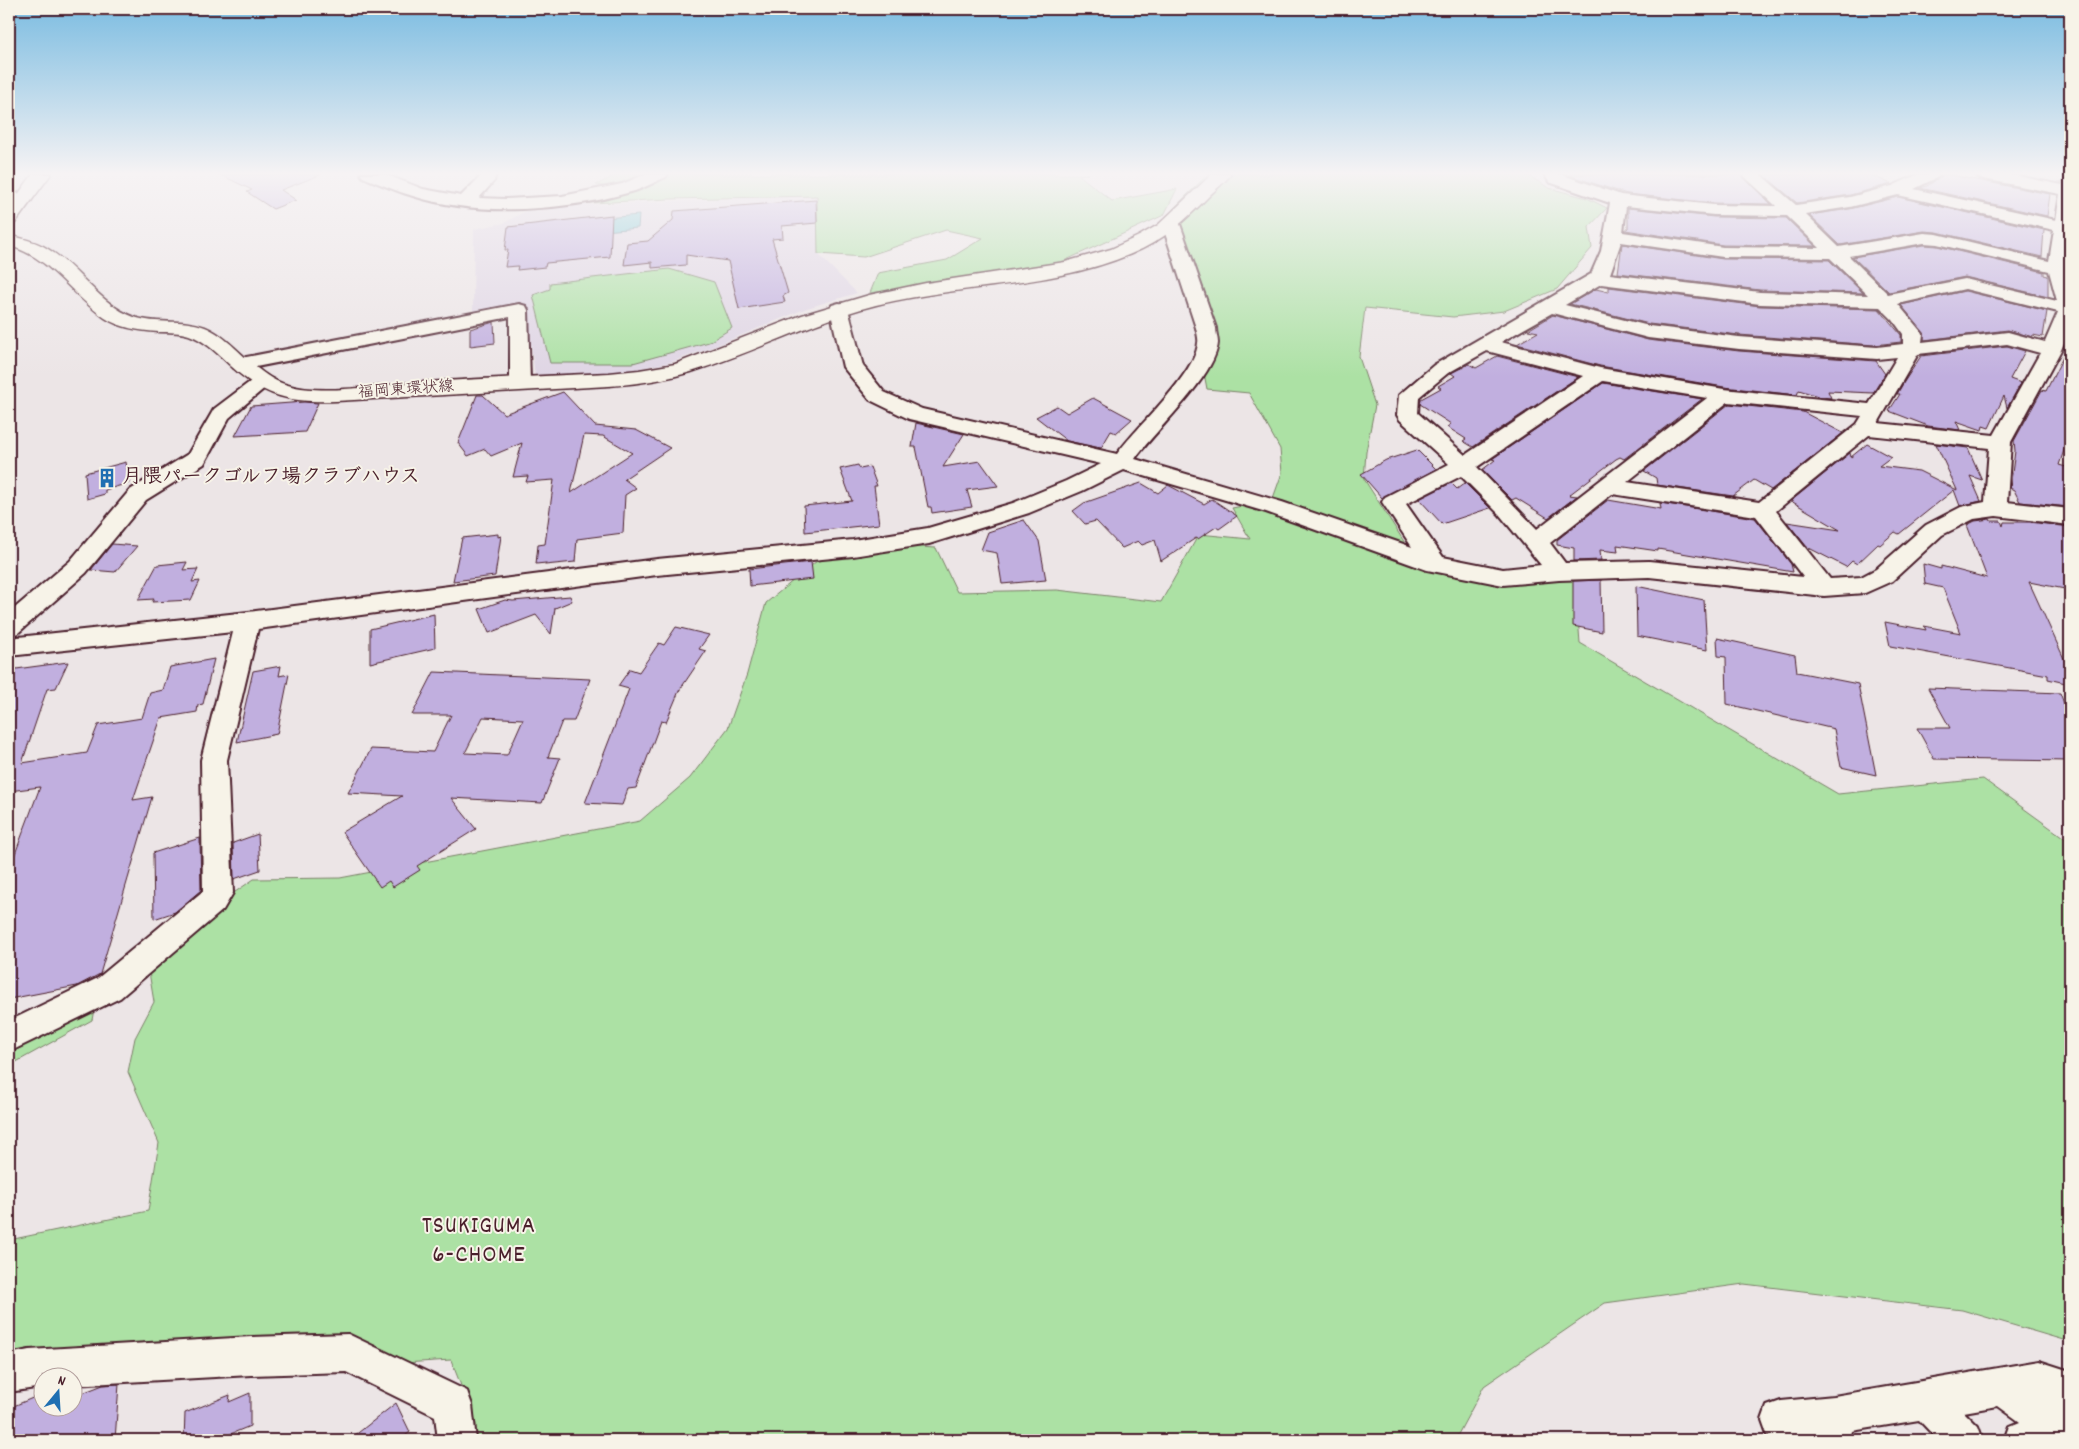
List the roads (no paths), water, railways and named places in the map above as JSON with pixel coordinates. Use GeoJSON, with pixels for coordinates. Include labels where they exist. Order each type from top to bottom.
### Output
{"type":"FeatureCollection","features":[{"type":"Feature","properties":{"kind":"main road","name":"福岡東環状線"},"geometry":{"type":"LineString","coordinates":[[12,242],[30,245],[66,270],[100,305],[127,321],[142,326],[195,331],[241,364],[262,382],[278,390],[316,396],[520,383],[611,380],[664,373],[720,356],[778,331],[839,310],[899,294],[1079,265],[1120,252],[1140,242]]}},
{"type":"Feature","properties":{"kind":"street"},"geometry":{"type":"LineString","coordinates":[[9,647],[248,621],[657,567],[853,548],[929,536],[1021,508],[1074,486],[1122,462],[1131,448],[1189,382],[1200,364],[1208,344],[1206,328],[1177,242]]}},
{"type":"Feature","properties":{"kind":"street"},"geometry":{"type":"LineString","coordinates":[[1559,572],[1537,541],[1465,465],[1407,415],[1408,395],[1441,369],[1598,278],[1603,272],[1611,242]]}},
{"type":"Feature","properties":{"kind":"street"},"geometry":{"type":"LineString","coordinates":[[1652,242],[1723,252],[1835,253],[1903,242]]}},
{"type":"Feature","properties":{"kind":"street"},"geometry":{"type":"LineString","coordinates":[[1763,510],[1871,419],[1912,348],[1913,334],[1900,316],[1823,242]]}},
{"type":"Feature","properties":{"kind":"street"},"geometry":{"type":"LineString","coordinates":[[1951,242],[2057,268]]}},
{"type":"Feature","properties":{"kind":"street"},"geometry":{"type":"LineString","coordinates":[[1996,508],[2000,442],[2067,319],[2057,268],[2061,242]]}},
{"type":"Feature","properties":{"kind":"street"},"geometry":{"type":"LineString","coordinates":[[1598,278],[1760,298],[1884,301],[1964,284],[2067,319]]}},
{"type":"Feature","properties":{"kind":"street"},"geometry":{"type":"LineString","coordinates":[[1549,306],[1648,332],[1739,343],[1877,353],[2008,338],[2051,350]]}},
{"type":"Feature","properties":{"kind":"street"},"geometry":{"type":"LineString","coordinates":[[241,364],[519,310],[520,383]]}},
{"type":"Feature","properties":{"kind":"street"},"geometry":{"type":"LineString","coordinates":[[839,310],[853,367],[877,396],[916,414],[1122,462],[1274,508],[1435,564],[1503,577],[1559,572],[1649,569],[1824,588],[1866,585],[1884,576],[1934,530],[1969,512],[1996,508],[2070,517]]}},
{"type":"Feature","properties":{"kind":"street"},"geometry":{"type":"LineString","coordinates":[[1484,344],[1599,374],[2000,442]]}},
{"type":"Feature","properties":{"kind":"street"},"geometry":{"type":"LineString","coordinates":[[1435,564],[1393,502],[1465,465],[1599,374]]}},
{"type":"Feature","properties":{"kind":"street"},"geometry":{"type":"LineString","coordinates":[[9,627],[78,567],[138,495],[196,459],[221,414],[262,382]]}},
{"type":"Feature","properties":{"kind":"street"},"geometry":{"type":"LineString","coordinates":[[1537,541],[1724,395]]}},
{"type":"Feature","properties":{"kind":"street"},"geometry":{"type":"LineString","coordinates":[[1608,486],[1763,510],[1824,588]]}},
{"type":"Feature","properties":{"kind":"street"},"geometry":{"type":"LineString","coordinates":[[9,1037],[109,988],[213,901],[218,893],[214,760],[248,621]]}},
{"type":"Feature","properties":{"kind":"street"},"geometry":{"type":"LineString","coordinates":[[9,1373],[29,1369],[58,1367],[252,1356],[348,1353],[453,1405],[457,1440]]}},
{"type":"Feature","properties":{"kind":"street"},"geometry":{"type":"LineString","coordinates":[[1800,1440],[1781,1420],[1833,1427],[1926,1400],[2039,1380],[2070,1390]]}},
{"type":"Feature","properties":{"kind":"street"},"geometry":{"type":"LineString","coordinates":[[2003,1386],[2070,1434]]}},
{"type":"Feature","properties":{"kind":"street"},"geometry":{"type":"LineString","coordinates":[[1926,1400],[1964,1440]]}},
{"type":"Feature","properties":{"kind":"place","name":"月隈パークゴルフ場クラブハウス"},"geometry":{"type":"Point","coordinates":[107,478]}},
{"type":"Feature","properties":{"kind":"district","name":"TSUKIGUMA 6-CHOME"},"geometry":{"type":"Point","coordinates":[479,1242]}}]}
